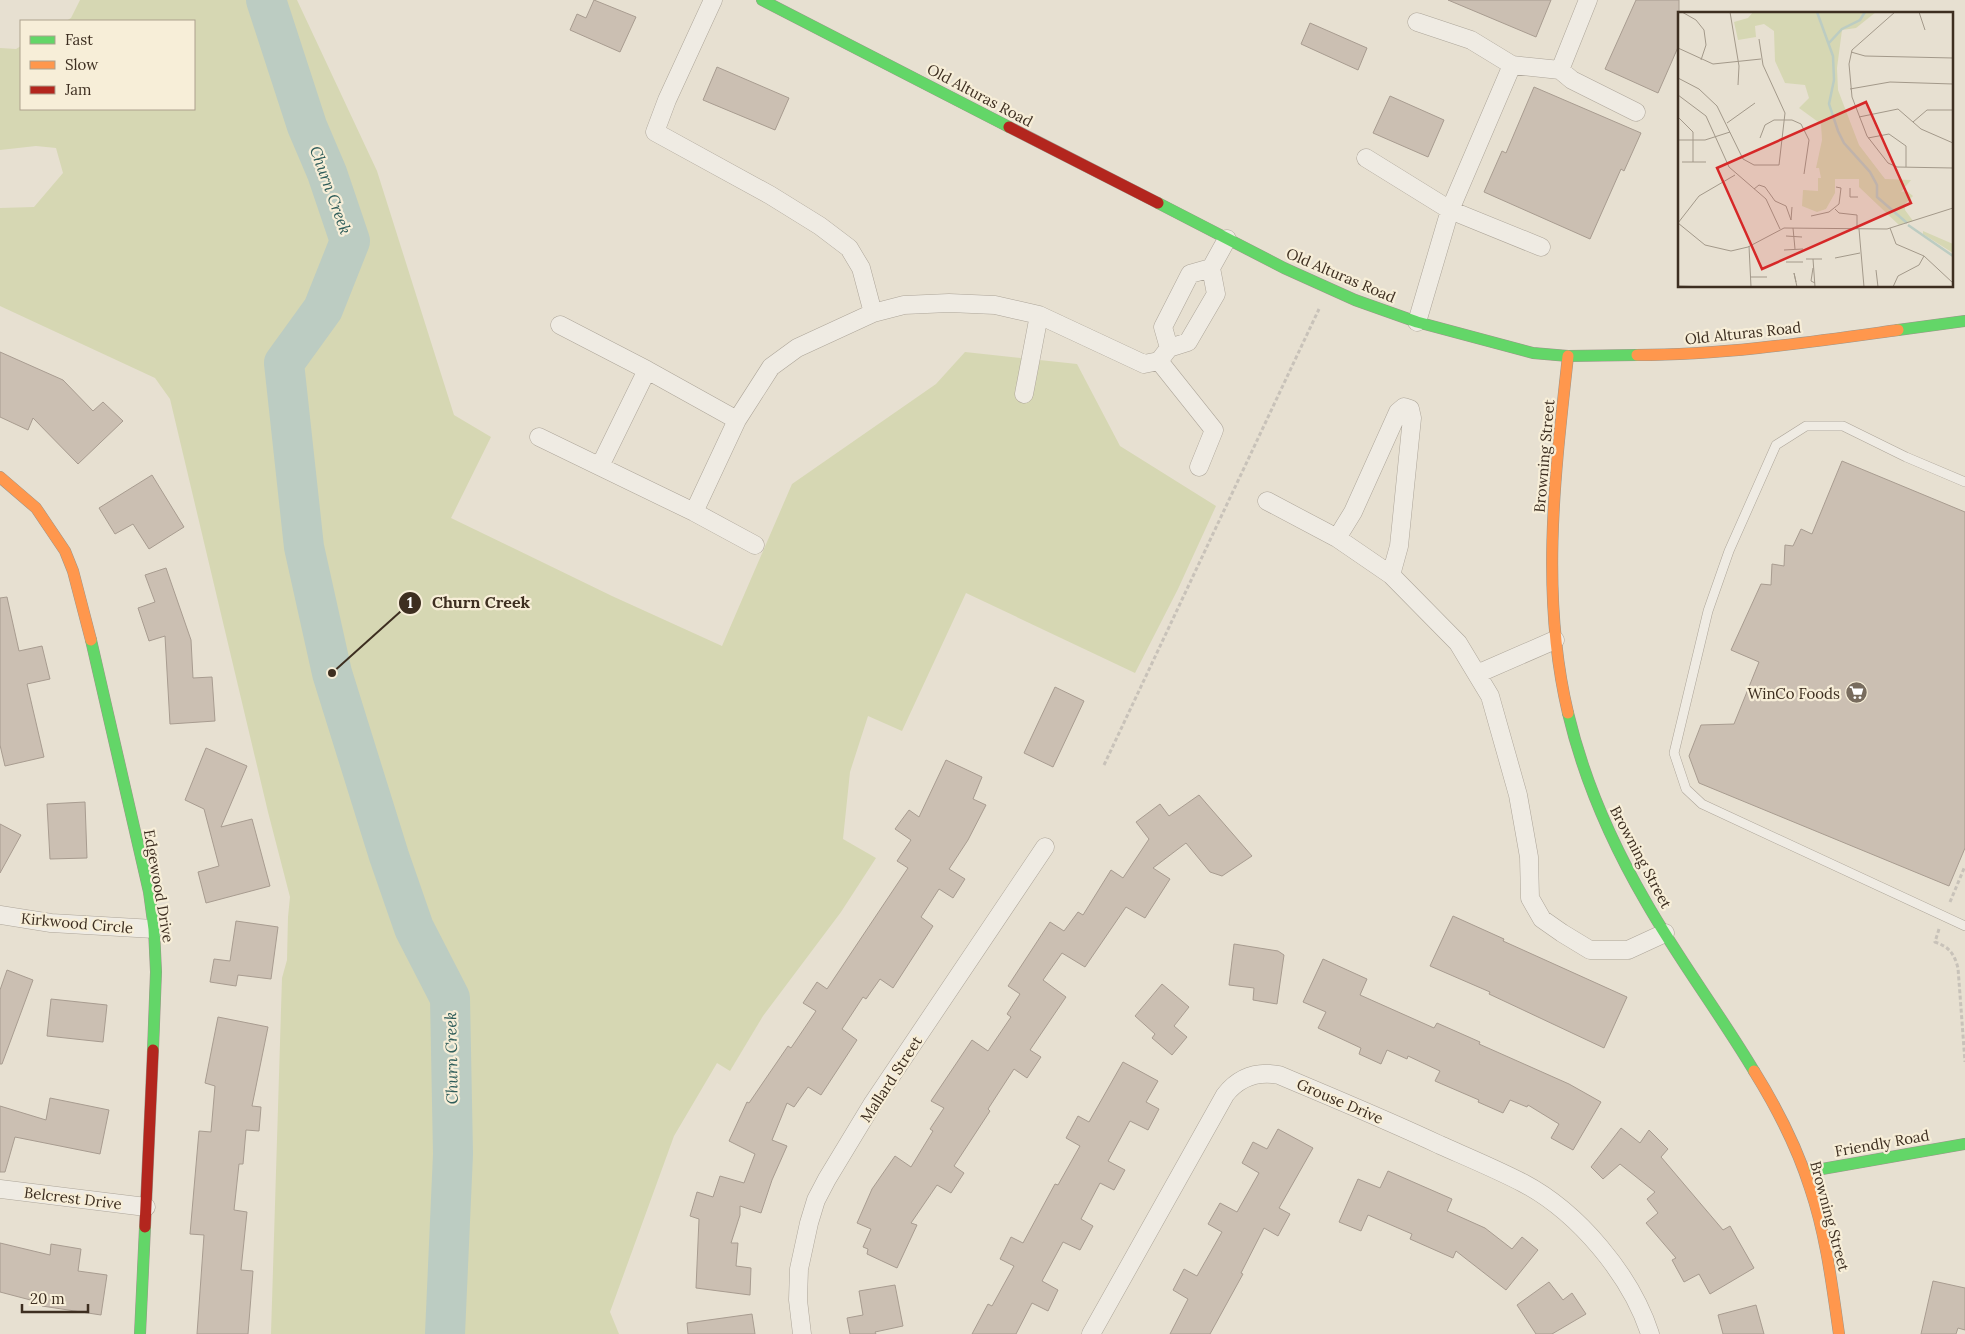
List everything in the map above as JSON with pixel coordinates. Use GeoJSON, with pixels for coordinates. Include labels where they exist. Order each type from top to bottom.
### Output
{"type":"FeatureCollection","features":[{"type":"Feature","properties":{"kind":"street"},"geometry":{"type":"LineString","coordinates":[[713,0],[667,100],[655,132],[770,195],[820,226],[849,248],[861,268],[873,313]]}},
{"type":"Feature","properties":{"kind":"street","name":"Old Alturas Road"},"geometry":{"type":"LineString","coordinates":[[762,0],[1227,239],[1329,289],[1417,322],[1523,352],[1568,356],[1687,355],[1965,321]]}},
{"type":"Feature","properties":{"kind":"street"},"geometry":{"type":"LineString","coordinates":[[1560,70],[1588,0]]}},
{"type":"Feature","properties":{"kind":"street"},"geometry":{"type":"LineString","coordinates":[[1417,22],[1472,40],[1512,64],[1560,70],[1572,80],[1636,112]]}},
{"type":"Feature","properties":{"kind":"street"},"geometry":{"type":"LineString","coordinates":[[1417,322],[1450,210],[1512,64]]}},
{"type":"Feature","properties":{"kind":"street"},"geometry":{"type":"LineString","coordinates":[[1366,158],[1450,210],[1541,247]]}},
{"type":"Feature","properties":{"kind":"street"},"geometry":{"type":"LineString","coordinates":[[694,512],[737,420],[770,367],[797,348],[873,313],[904,305],[949,303],[995,305],[1039,315],[1144,364],[1188,342],[1216,294],[1211,268],[1227,239]]}},
{"type":"Feature","properties":{"kind":"street"},"geometry":{"type":"LineString","coordinates":[[1199,467],[1214,430],[1164,355],[1163,327],[1190,274],[1211,268]]}},
{"type":"Feature","properties":{"kind":"street"},"geometry":{"type":"LineString","coordinates":[[1024,394],[1039,315]]}},
{"type":"Feature","properties":{"kind":"street"},"geometry":{"type":"LineString","coordinates":[[560,325],[737,420]]}},
{"type":"Feature","properties":{"kind":"street","name":"Browning Street"},"geometry":{"type":"LineString","coordinates":[[1568,356],[1559,438],[1551,568],[1554,640],[1563,690],[1580,754],[1592,793],[1607,829],[1665,934],[1746,1055],[1774,1104],[1805,1172],[1823,1239],[1839,1334]]}},
{"type":"Feature","properties":{"kind":"street"},"geometry":{"type":"LineString","coordinates":[[600,466],[647,370]]}},
{"type":"Feature","properties":{"kind":"street"},"geometry":{"type":"LineString","coordinates":[[1337,538],[1353,512],[1398,412],[1404,406],[1410,409],[1412,418],[1405,501],[1399,546],[1392,575]]}},
{"type":"Feature","properties":{"kind":"street"},"geometry":{"type":"LineString","coordinates":[[539,437],[694,512],[755,545]]}},
{"type":"Feature","properties":{"kind":"street","name":"Edgewood Drive"},"geometry":{"type":"LineString","coordinates":[[0,476],[36,508],[65,551],[73,571],[101,680],[148,892],[154,929],[156,972],[140,1334]]}},
{"type":"Feature","properties":{"kind":"street"},"geometry":{"type":"LineString","coordinates":[[1267,501],[1337,538],[1392,575],[1458,643],[1490,696],[1518,795],[1529,857],[1530,898],[1542,919],[1590,950],[1628,950],[1665,934]]}},
{"type":"Feature","properties":{"kind":"street"},"geometry":{"type":"LineString","coordinates":[[1477,674],[1554,640]]}},
{"type":"Feature","properties":{"kind":"street","name":"Mallard Street"},"geometry":{"type":"LineString","coordinates":[[802,1334],[798,1300],[800,1262],[816,1200],[874,1103],[1045,847]]}},
{"type":"Feature","properties":{"kind":"street","name":"Kirkwood Circle"},"geometry":{"type":"LineString","coordinates":[[0,915],[51,924],[154,929]]}},
{"type":"Feature","properties":{"kind":"street","name":"Grouse Drive"},"geometry":{"type":"LineString","coordinates":[[1091,1334],[1225,1095],[1240,1081],[1258,1074],[1279,1075],[1400,1126],[1524,1183],[1543,1195],[1561,1209],[1601,1248],[1631,1292],[1650,1334]]}},
{"type":"Feature","properties":{"kind":"street","name":"Friendly Road"},"geometry":{"type":"LineString","coordinates":[[1805,1172],[1965,1144]]}},
{"type":"Feature","properties":{"kind":"street","name":"Belcrest Drive"},"geometry":{"type":"LineString","coordinates":[[0,1189],[146,1207]]}},
{"type":"Feature","properties":{"kind":"lane"},"geometry":{"type":"LineString","coordinates":[[1965,482],[1906,457],[1843,426],[1806,426],[1776,445],[1729,551],[1708,611],[1674,754],[1686,789],[1702,804],[1965,926]]}},
{"type":"Feature","properties":{"kind":"path"},"geometry":{"type":"LineString","coordinates":[[1104,765],[1329,289]]}},
{"type":"Feature","properties":{"kind":"path"},"geometry":{"type":"LineString","coordinates":[[1965,866],[1934,942],[1949,948],[1954,954],[1958,968],[1965,1062]]}},
{"type":"Feature","properties":{"kind":"green space"},"geometry":{"type":"Polygon","coordinates":[[[80,0],[297,0],[377,171],[454,415],[491,437],[451,518],[612,596],[722,646],[792,484],[936,384],[965,352],[1077,364],[1120,446],[1216,506],[1178,589],[1135,673],[966,593],[902,731],[868,716],[850,772],[843,839],[876,858],[841,912],[763,1016],[730,1071],[717,1063],[674,1136],[610,1312],[619,1334],[271,1334],[282,978],[287,960],[290,897],[170,399],[155,378],[0,306],[0,208],[34,207],[63,173],[56,148],[36,146],[0,150],[0,48],[16,49],[20,47],[20,110],[195,110],[195,20],[68,20],[71,18],[80,0]]]}},
{"type":"Feature","properties":{"kind":"building"},"geometry":{"type":"Polygon","coordinates":[[[594,0],[636,17],[620,52],[570,30],[577,14],[586,18],[594,0]]]}},
{"type":"Feature","properties":{"kind":"building"},"geometry":{"type":"Polygon","coordinates":[[[1448,0],[1551,0],[1536,37],[1448,0]]]}},
{"type":"Feature","properties":{"kind":"building"},"geometry":{"type":"Polygon","coordinates":[[[1636,0],[1679,0],[1678,47],[1658,93],[1605,69],[1636,0]]]}},
{"type":"Feature","properties":{"kind":"building"},"geometry":{"type":"Polygon","coordinates":[[[1310,23],[1367,48],[1358,70],[1301,44],[1310,23]]]}},
{"type":"Feature","properties":{"kind":"building"},"geometry":{"type":"Polygon","coordinates":[[[717,67],[789,98],[775,130],[703,100],[717,67]]]}},
{"type":"Feature","properties":{"kind":"building"},"geometry":{"type":"Polygon","coordinates":[[[1534,87],[1641,133],[1624,171],[1621,169],[1590,239],[1484,192],[1502,151],[1506,153],[1534,87]]]}},
{"type":"Feature","properties":{"kind":"building"},"geometry":{"type":"Polygon","coordinates":[[[1390,96],[1444,120],[1428,157],[1373,133],[1390,96]]]}},
{"type":"Feature","properties":{"kind":"building"},"geometry":{"type":"Polygon","coordinates":[[[0,352],[63,380],[93,411],[103,402],[123,421],[78,464],[33,418],[28,430],[0,417],[0,352]]]}},
{"type":"Feature","properties":{"kind":"building","name":"WinCo Foods"},"geometry":{"type":"Polygon","coordinates":[[[1842,461],[1965,512],[1965,848],[1949,886],[1699,783],[1689,756],[1701,725],[1734,724],[1759,662],[1731,650],[1761,584],[1771,585],[1772,564],[1784,566],[1785,545],[1793,546],[1801,529],[1812,534],[1842,461]]]}},
{"type":"Feature","properties":{"kind":"building"},"geometry":{"type":"Polygon","coordinates":[[[152,475],[184,527],[149,549],[133,524],[115,534],[99,508],[152,475]]]}},
{"type":"Feature","properties":{"kind":"building"},"geometry":{"type":"Polygon","coordinates":[[[166,568],[191,640],[193,678],[212,677],[215,721],[170,724],[165,636],[149,641],[138,608],[155,602],[145,575],[166,568]]]}},
{"type":"Feature","properties":{"kind":"building"},"geometry":{"type":"Polygon","coordinates":[[[7,597],[19,651],[42,646],[50,679],[27,684],[44,757],[5,766],[0,745],[0,598],[7,597]]]}},
{"type":"Feature","properties":{"kind":"building"},"geometry":{"type":"Polygon","coordinates":[[[1055,687],[1084,701],[1053,767],[1024,753],[1055,687]]]}},
{"type":"Feature","properties":{"kind":"building"},"geometry":{"type":"Polygon","coordinates":[[[206,748],[247,766],[221,827],[252,819],[270,886],[206,903],[198,872],[219,866],[204,809],[185,800],[206,748]]]}},
{"type":"Feature","properties":{"kind":"building"},"geometry":{"type":"Polygon","coordinates":[[[946,760],[982,777],[973,799],[986,805],[968,840],[949,869],[965,879],[953,898],[939,889],[921,917],[933,926],[893,988],[880,979],[866,999],[863,997],[842,1029],[857,1040],[821,1095],[808,1087],[794,1107],[787,1103],[772,1140],[787,1146],[772,1180],[761,1213],[740,1206],[740,1215],[731,1243],[738,1243],[736,1266],[751,1268],[750,1295],[696,1288],[699,1219],[690,1216],[697,1192],[713,1197],[720,1176],[744,1183],[755,1154],[729,1141],[747,1102],[749,1103],[788,1046],[791,1048],[816,1011],[803,1003],[817,982],[827,989],[908,868],[897,861],[911,840],[895,829],[909,810],[919,817],[946,760]]]}},
{"type":"Feature","properties":{"kind":"building"},"geometry":{"type":"Polygon","coordinates":[[[1199,795],[1252,856],[1222,876],[1210,872],[1186,843],[1153,868],[1170,879],[1145,918],[1126,907],[1085,967],[1062,953],[1043,980],[1066,997],[1030,1050],[1041,1057],[1027,1078],[1014,1069],[988,1109],[990,1111],[954,1166],[964,1173],[951,1193],[937,1185],[911,1223],[917,1225],[897,1268],[867,1254],[868,1249],[863,1247],[871,1229],[857,1223],[872,1189],[895,1156],[911,1167],[933,1131],[930,1129],[944,1108],[931,1101],[972,1040],[988,1051],[1011,1017],[1007,1014],[1020,994],[1008,986],[1050,922],[1064,931],[1078,912],[1083,915],[1111,870],[1123,878],[1149,839],[1136,822],[1160,804],[1169,816],[1199,795]]]}},
{"type":"Feature","properties":{"kind":"building"},"geometry":{"type":"Polygon","coordinates":[[[85,802],[87,858],[50,859],[47,804],[85,802]]]}},
{"type":"Feature","properties":{"kind":"building"},"geometry":{"type":"Polygon","coordinates":[[[0,824],[21,835],[0,873],[0,824]]]}},
{"type":"Feature","properties":{"kind":"building"},"geometry":{"type":"Polygon","coordinates":[[[1453,916],[1504,939],[1503,941],[1627,997],[1604,1048],[1489,994],[1490,992],[1430,966],[1453,916]]]}},
{"type":"Feature","properties":{"kind":"building"},"geometry":{"type":"Polygon","coordinates":[[[236,921],[278,927],[271,979],[238,975],[236,986],[210,982],[214,959],[230,961],[236,921]]]}},
{"type":"Feature","properties":{"kind":"building"},"geometry":{"type":"Polygon","coordinates":[[[1234,944],[1278,951],[1284,955],[1277,1004],[1253,1000],[1254,988],[1229,985],[1234,944]]]}},
{"type":"Feature","properties":{"kind":"building"},"geometry":{"type":"Polygon","coordinates":[[[1323,959],[1367,979],[1360,995],[1434,1028],[1437,1023],[1480,1042],[1479,1044],[1569,1084],[1601,1102],[1573,1150],[1551,1138],[1559,1124],[1528,1105],[1527,1107],[1510,1100],[1503,1113],[1478,1102],[1479,1100],[1435,1081],[1440,1071],[1408,1056],[1407,1059],[1387,1050],[1381,1064],[1359,1054],[1361,1048],[1318,1028],[1326,1012],[1303,1002],[1323,959]]]}},
{"type":"Feature","properties":{"kind":"building"},"geometry":{"type":"Polygon","coordinates":[[[7,970],[33,980],[2,1064],[0,1064],[0,990],[7,970]]]}},
{"type":"Feature","properties":{"kind":"building"},"geometry":{"type":"Polygon","coordinates":[[[1162,984],[1189,1007],[1174,1026],[1187,1037],[1172,1055],[1152,1038],[1155,1034],[1135,1016],[1162,984]]]}},
{"type":"Feature","properties":{"kind":"building"},"geometry":{"type":"Polygon","coordinates":[[[51,999],[107,1005],[103,1042],[47,1036],[51,999]]]}},
{"type":"Feature","properties":{"kind":"building"},"geometry":{"type":"Polygon","coordinates":[[[218,1017],[268,1027],[252,1106],[261,1107],[259,1131],[246,1130],[243,1164],[239,1164],[234,1210],[247,1212],[241,1270],[253,1271],[248,1334],[197,1334],[204,1235],[190,1234],[199,1131],[211,1132],[215,1086],[205,1083],[218,1017]]]}},
{"type":"Feature","properties":{"kind":"building"},"geometry":{"type":"Polygon","coordinates":[[[1123,1062],[1158,1081],[1146,1102],[1159,1109],[1148,1130],[1130,1121],[1108,1161],[1125,1170],[1114,1190],[1100,1183],[1081,1219],[1093,1226],[1080,1250],[1063,1242],[1042,1281],[1058,1290],[1048,1311],[1032,1303],[1016,1334],[972,1334],[988,1304],[992,1306],[1014,1266],[1000,1259],[1011,1237],[1023,1243],[1055,1184],[1058,1185],[1080,1146],[1066,1138],[1078,1116],[1089,1122],[1123,1062]]]}},
{"type":"Feature","properties":{"kind":"building"},"geometry":{"type":"Polygon","coordinates":[[[50,1098],[109,1110],[100,1154],[15,1137],[5,1172],[0,1172],[0,1106],[46,1120],[50,1098]]]}},
{"type":"Feature","properties":{"kind":"building"},"geometry":{"type":"Polygon","coordinates":[[[1621,1128],[1640,1143],[1649,1130],[1668,1149],[1661,1157],[1723,1230],[1730,1226],[1754,1268],[1710,1294],[1699,1274],[1684,1282],[1672,1260],[1676,1258],[1646,1223],[1658,1213],[1647,1199],[1655,1192],[1620,1164],[1603,1179],[1591,1167],[1621,1128]]]}},
{"type":"Feature","properties":{"kind":"building"},"geometry":{"type":"Polygon","coordinates":[[[1278,1129],[1313,1148],[1279,1208],[1290,1214],[1278,1236],[1264,1228],[1241,1273],[1243,1274],[1210,1334],[1170,1334],[1188,1299],[1173,1290],[1184,1269],[1197,1276],[1222,1232],[1208,1224],[1220,1203],[1237,1212],[1259,1173],[1242,1163],[1253,1142],[1267,1149],[1278,1129]]]}},
{"type":"Feature","properties":{"kind":"building"},"geometry":{"type":"Polygon","coordinates":[[[1388,1171],[1452,1199],[1447,1211],[1485,1228],[1512,1249],[1522,1237],[1538,1250],[1506,1290],[1456,1251],[1453,1258],[1410,1239],[1412,1234],[1368,1215],[1361,1231],[1339,1222],[1358,1179],[1380,1188],[1388,1171]]]}},
{"type":"Feature","properties":{"kind":"building"},"geometry":{"type":"Polygon","coordinates":[[[0,1243],[50,1255],[51,1244],[81,1249],[78,1271],[107,1275],[101,1315],[42,1306],[42,1303],[0,1292],[0,1243]]]}},
{"type":"Feature","properties":{"kind":"building"},"geometry":{"type":"Polygon","coordinates":[[[1933,1281],[1965,1288],[1965,1330],[1958,1328],[1956,1334],[1921,1334],[1933,1281]]]}},
{"type":"Feature","properties":{"kind":"building"},"geometry":{"type":"Polygon","coordinates":[[[1549,1282],[1563,1300],[1572,1293],[1586,1314],[1552,1334],[1536,1334],[1517,1305],[1549,1282]]]}},
{"type":"Feature","properties":{"kind":"building"},"geometry":{"type":"Polygon","coordinates":[[[895,1285],[903,1326],[875,1332],[876,1334],[850,1334],[847,1318],[863,1315],[859,1291],[895,1285]]]}},
{"type":"Feature","properties":{"kind":"building"},"geometry":{"type":"Polygon","coordinates":[[[1756,1305],[1764,1334],[1723,1334],[1718,1315],[1756,1305]]]}},
{"type":"Feature","properties":{"kind":"building"},"geometry":{"type":"Polygon","coordinates":[[[752,1314],[755,1334],[688,1334],[687,1323],[752,1314]]]}},
{"type":"Feature","properties":{"kind":"waterway","name":"Churn Creek"},"geometry":{"type":"LineString","coordinates":[[266,0],[307,126],[327,173],[350,241],[323,309],[284,363],[304,547],[332,673],[389,856],[414,928],[450,998],[453,1154],[445,1334]]}},
{"type":"Feature","properties":{"kind":"traffic: fast"},"geometry":{"type":"LineString","coordinates":[[762,0],[1009,127]]}},
{"type":"Feature","properties":{"kind":"traffic: fast"},"geometry":{"type":"LineString","coordinates":[[1158,203],[1284,268],[1355,300],[1417,322],[1533,353],[1568,356],[1637,355]]}},
{"type":"Feature","properties":{"kind":"traffic: fast"},"geometry":{"type":"LineString","coordinates":[[1898,330],[1965,321]]}},
{"type":"Feature","properties":{"kind":"traffic: fast"},"geometry":{"type":"LineString","coordinates":[[91,640],[149,892],[154,929],[156,972],[153,1050]]}},
{"type":"Feature","properties":{"kind":"traffic: fast"},"geometry":{"type":"LineString","coordinates":[[1568,713],[1590,786],[1621,857],[1659,924],[1754,1071]]}},
{"type":"Feature","properties":{"kind":"traffic: fast"},"geometry":{"type":"LineString","coordinates":[[1805,1172],[1965,1144]]}},
{"type":"Feature","properties":{"kind":"traffic: fast"},"geometry":{"type":"LineString","coordinates":[[140,1334],[145,1227]]}},
{"type":"Feature","properties":{"kind":"traffic: slow"},"geometry":{"type":"LineString","coordinates":[[1637,355],[1735,350],[1898,330]]}},
{"type":"Feature","properties":{"kind":"traffic: slow"},"geometry":{"type":"LineString","coordinates":[[1568,356],[1555,490],[1552,579],[1559,669],[1568,713]]}},
{"type":"Feature","properties":{"kind":"traffic: slow"},"geometry":{"type":"LineString","coordinates":[[0,477],[36,508],[65,551],[73,571],[91,640]]}},
{"type":"Feature","properties":{"kind":"traffic: slow"},"geometry":{"type":"LineString","coordinates":[[1754,1071],[1786,1128],[1816,1206],[1831,1279],[1839,1334]]}},
{"type":"Feature","properties":{"kind":"traffic: jam"},"geometry":{"type":"LineString","coordinates":[[1009,127],[1158,203]]}},
{"type":"Feature","properties":{"kind":"traffic: jam"},"geometry":{"type":"LineString","coordinates":[[145,1227],[153,1050]]}},
{"type":"Feature","properties":{"kind":"place","name":"Churn Creek"},"geometry":{"type":"Point","coordinates":[332,673]}},
{"type":"Feature","properties":{"kind":"place","name":"WinCo Foods"},"geometry":{"type":"Point","coordinates":[1856,693]}}]}
